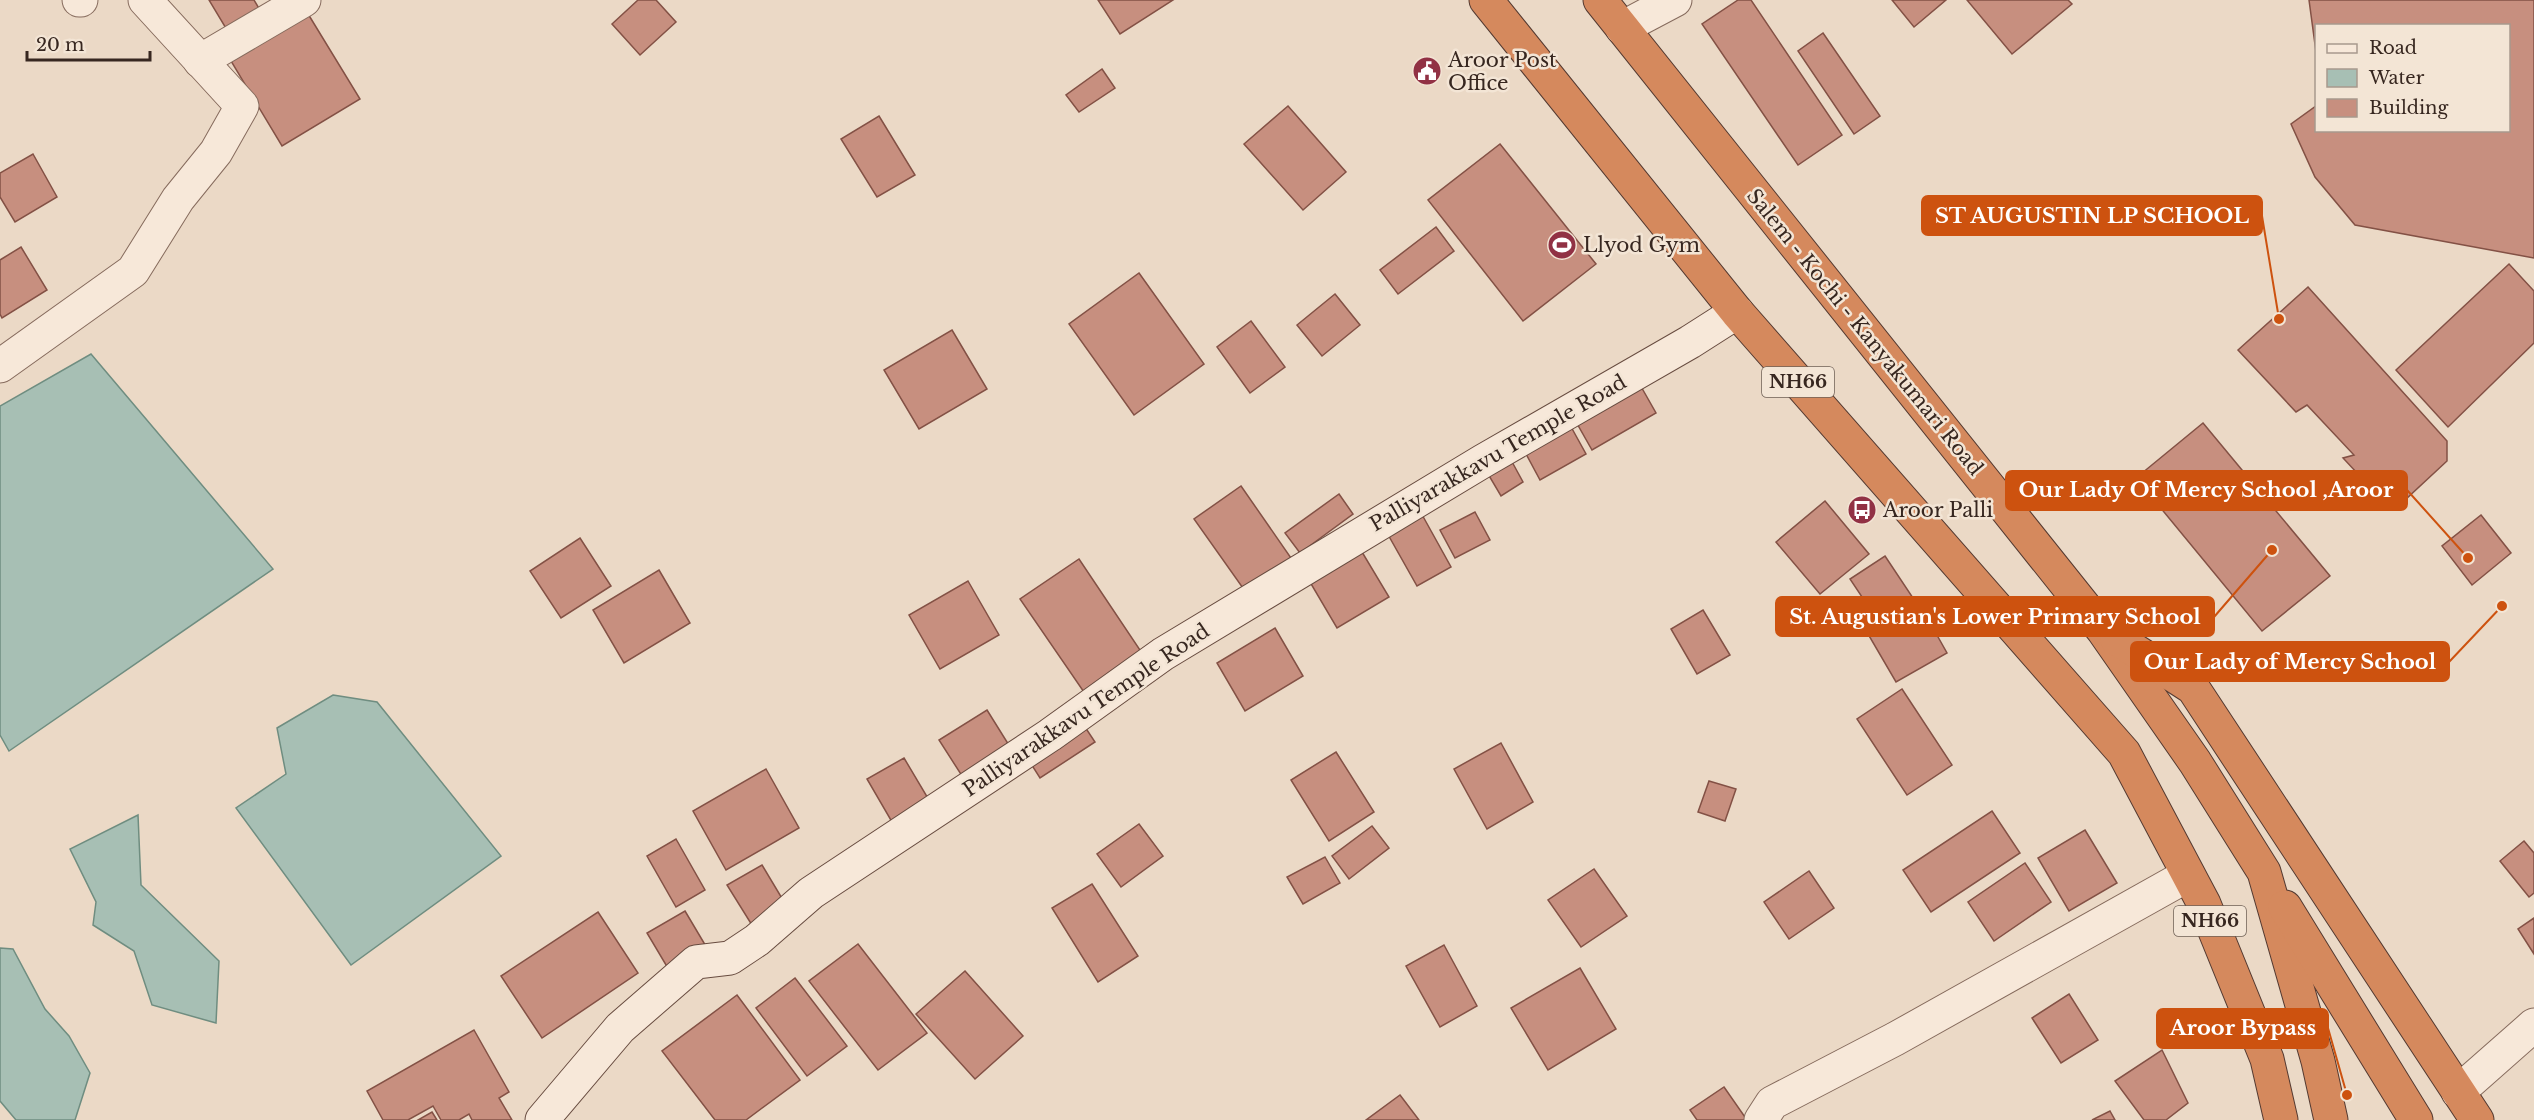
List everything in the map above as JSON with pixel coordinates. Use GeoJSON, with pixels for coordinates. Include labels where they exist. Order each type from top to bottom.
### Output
{"type":"FeatureCollection","features":[{"type":"Feature","properties":{"kind":"highway","name":"NH66"},"geometry":{"type":"LineString","coordinates":[[1485,0],[1737,312],[2124,753],[2204,904],[2267,1059],[2281,1120]]}},
{"type":"Feature","properties":{"kind":"highway","name":"Salem - Kochi - Kanyakumari Road"},"geometry":{"type":"LineString","coordinates":[[1600,0],[2103,630],[2195,762],[2264,872],[2318,1060],[2331,1120]]}},
{"type":"Feature","properties":{"kind":"highway"},"geometry":{"type":"LineString","coordinates":[[2103,630],[2193,688],[2477,1120]]}},
{"type":"Feature","properties":{"kind":"highway"},"geometry":{"type":"LineString","coordinates":[[2264,872],[2416,1120]]}},
{"type":"Feature","properties":{"kind":"street"},"geometry":{"type":"LineString","coordinates":[[0,366],[134,271],[178,199],[216,152],[242,106],[145,0]]}},
{"type":"Feature","properties":{"kind":"street"},"geometry":{"type":"LineString","coordinates":[[200,61],[304,0]]}},
{"type":"Feature","properties":{"kind":"street"},"geometry":{"type":"LineString","coordinates":[[1623,28],[1674,0]]}},
{"type":"Feature","properties":{"kind":"street","name":"Palliyarakkavu Temple Road"},"geometry":{"type":"LineString","coordinates":[[542,1120],[620,1028],[696,962],[730,958],[757,940],[812,893],[1050,735],[1163,654],[1354,538],[1690,342],[1737,312]]}},
{"type":"Feature","properties":{"kind":"street"},"geometry":{"type":"LineString","coordinates":[[1761,1120],[1772,1103],[1895,1039],[2188,875]]}},
{"type":"Feature","properties":{"kind":"street"},"geometry":{"type":"LineString","coordinates":[[2458,1092],[2534,1025]]}},
{"type":"Feature","properties":{"kind":"water"},"geometry":{"type":"Polygon","coordinates":[[[91,354],[273,569],[9,751],[0,735],[0,406],[91,354]]]}},
{"type":"Feature","properties":{"kind":"water"},"geometry":{"type":"Polygon","coordinates":[[[333,695],[377,702],[501,856],[351,965],[236,808],[286,774],[277,728],[333,695]]]}},
{"type":"Feature","properties":{"kind":"water"},"geometry":{"type":"Polygon","coordinates":[[[138,815],[141,885],[219,961],[216,1023],[152,1005],[134,951],[93,925],[96,902],[70,849],[138,815]]]}},
{"type":"Feature","properties":{"kind":"water"},"geometry":{"type":"Polygon","coordinates":[[[0,948],[13,949],[45,1009],[69,1036],[90,1073],[75,1120],[16,1120],[0,1101],[0,948]]]}},
{"type":"Feature","properties":{"kind":"building"},"geometry":{"type":"Polygon","coordinates":[[[209,0],[254,0],[266,20],[233,40],[209,0]]]}},
{"type":"Feature","properties":{"kind":"building"},"geometry":{"type":"Polygon","coordinates":[[[638,0],[656,0],[676,22],[640,55],[612,24],[638,0]]]}},
{"type":"Feature","properties":{"kind":"building"},"geometry":{"type":"Polygon","coordinates":[[[1098,0],[1173,0],[1120,34],[1098,0]]]}},
{"type":"Feature","properties":{"kind":"building"},"geometry":{"type":"Polygon","coordinates":[[[1738,0],[1751,0],[1842,135],[1798,165],[1702,24],[1738,0]]]}},
{"type":"Feature","properties":{"kind":"building"},"geometry":{"type":"Polygon","coordinates":[[[1892,0],[1946,0],[1914,27],[1892,0]]]}},
{"type":"Feature","properties":{"kind":"building"},"geometry":{"type":"Polygon","coordinates":[[[1967,0],[2068,0],[2072,4],[2012,54],[1967,0]]]}},
{"type":"Feature","properties":{"kind":"building"},"geometry":{"type":"Polygon","coordinates":[[[2309,0],[2534,0],[2534,258],[2355,225],[2315,177],[2291,124],[2315,107],[2315,132],[2510,132],[2510,24],[2315,24],[2315,45],[2309,0]]]}},
{"type":"Feature","properties":{"kind":"building"},"geometry":{"type":"Polygon","coordinates":[[[302,4],[360,99],[282,146],[225,51],[302,4]]]}},
{"type":"Feature","properties":{"kind":"building"},"geometry":{"type":"Polygon","coordinates":[[[1823,33],[1880,116],[1854,134],[1798,51],[1823,33]]]}},
{"type":"Feature","properties":{"kind":"building"},"geometry":{"type":"Polygon","coordinates":[[[1102,69],[1115,88],[1079,112],[1066,95],[1102,69]]]}},
{"type":"Feature","properties":{"kind":"building"},"geometry":{"type":"Polygon","coordinates":[[[1288,106],[1346,172],[1303,210],[1244,144],[1288,106]]]}},
{"type":"Feature","properties":{"kind":"building"},"geometry":{"type":"Polygon","coordinates":[[[879,116],[915,175],[877,197],[841,139],[879,116]]]}},
{"type":"Feature","properties":{"kind":"building"},"geometry":{"type":"Polygon","coordinates":[[[1500,144],[1596,264],[1523,321],[1428,200],[1500,144]]]}},
{"type":"Feature","properties":{"kind":"building"},"geometry":{"type":"Polygon","coordinates":[[[33,154],[57,197],[15,222],[0,197],[0,173],[33,154]]]}},
{"type":"Feature","properties":{"kind":"building"},"geometry":{"type":"Polygon","coordinates":[[[1436,227],[1454,251],[1398,294],[1380,270],[1436,227]]]}},
{"type":"Feature","properties":{"kind":"building"},"geometry":{"type":"Polygon","coordinates":[[[21,247],[47,290],[2,318],[0,314],[0,260],[21,247]]]}},
{"type":"Feature","properties":{"kind":"building"},"geometry":{"type":"Polygon","coordinates":[[[2509,264],[2534,291],[2534,343],[2448,427],[2396,370],[2509,264]]]}},
{"type":"Feature","properties":{"kind":"building"},"geometry":{"type":"Polygon","coordinates":[[[1139,273],[1204,364],[1134,415],[1069,324],[1139,273]]]}},
{"type":"Feature","properties":{"kind":"building"},"geometry":{"type":"Polygon","coordinates":[[[2308,287],[2447,441],[2447,461],[2406,499],[2388,506],[2343,458],[2354,455],[2307,405],[2296,412],[2238,350],[2308,287]]]}},
{"type":"Feature","properties":{"kind":"building"},"geometry":{"type":"Polygon","coordinates":[[[1335,294],[1360,325],[1322,356],[1297,325],[1335,294]]]}},
{"type":"Feature","properties":{"kind":"building"},"geometry":{"type":"Polygon","coordinates":[[[1251,321],[1285,367],[1250,393],[1217,347],[1251,321]]]}},
{"type":"Feature","properties":{"kind":"building"},"geometry":{"type":"Polygon","coordinates":[[[952,330],[987,389],[919,429],[884,370],[952,330]]]}},
{"type":"Feature","properties":{"kind":"building"},"geometry":{"type":"Polygon","coordinates":[[[1639,383],[1656,413],[1592,450],[1575,420],[1639,383]]]}},
{"type":"Feature","properties":{"kind":"building"},"geometry":{"type":"Polygon","coordinates":[[[2203,423],[2330,576],[2262,631],[2136,478],[2203,423]]]}},
{"type":"Feature","properties":{"kind":"building"},"geometry":{"type":"Polygon","coordinates":[[[1570,425],[1586,454],[1540,480],[1525,452],[1570,425]]]}},
{"type":"Feature","properties":{"kind":"building"},"geometry":{"type":"Polygon","coordinates":[[[1511,460],[1523,482],[1501,496],[1488,474],[1511,460]]]}},
{"type":"Feature","properties":{"kind":"building"},"geometry":{"type":"Polygon","coordinates":[[[1241,486],[1291,558],[1245,591],[1194,519],[1241,486]]]}},
{"type":"Feature","properties":{"kind":"building"},"geometry":{"type":"Polygon","coordinates":[[[1339,494],[1353,514],[1300,553],[1285,533],[1339,494]]]}},
{"type":"Feature","properties":{"kind":"building"},"geometry":{"type":"Polygon","coordinates":[[[1825,501],[1869,554],[1820,594],[1776,542],[1825,501]]]}},
{"type":"Feature","properties":{"kind":"building"},"geometry":{"type":"Polygon","coordinates":[[[1420,511],[1451,567],[1417,586],[1386,531],[1420,511]]]}},
{"type":"Feature","properties":{"kind":"building"},"geometry":{"type":"Polygon","coordinates":[[[1475,512],[1490,540],[1455,558],[1440,530],[1475,512]]]}},
{"type":"Feature","properties":{"kind":"building"},"geometry":{"type":"Polygon","coordinates":[[[2481,515],[2511,553],[2472,585],[2442,546],[2481,515]]]}},
{"type":"Feature","properties":{"kind":"building"},"geometry":{"type":"Polygon","coordinates":[[[580,538],[611,586],[561,618],[530,571],[580,538]]]}},
{"type":"Feature","properties":{"kind":"building"},"geometry":{"type":"Polygon","coordinates":[[[1359,547],[1389,597],[1337,628],[1307,577],[1359,547]]]}},
{"type":"Feature","properties":{"kind":"building"},"geometry":{"type":"Polygon","coordinates":[[[1885,556],[1913,598],[1878,621],[1850,579],[1885,556]]]}},
{"type":"Feature","properties":{"kind":"building"},"geometry":{"type":"Polygon","coordinates":[[[1079,559],[1146,659],[1088,698],[1020,599],[1079,559]]]}},
{"type":"Feature","properties":{"kind":"building"},"geometry":{"type":"Polygon","coordinates":[[[659,570],[690,623],[624,663],[593,610],[659,570]]]}},
{"type":"Feature","properties":{"kind":"building"},"geometry":{"type":"Polygon","coordinates":[[[968,581],[999,635],[940,669],[909,615],[968,581]]]}},
{"type":"Feature","properties":{"kind":"building"},"geometry":{"type":"Polygon","coordinates":[[[1920,605],[1947,653],[1896,682],[1868,634],[1920,605]]]}},
{"type":"Feature","properties":{"kind":"building"},"geometry":{"type":"Polygon","coordinates":[[[1703,610],[1730,655],[1697,674],[1671,629],[1703,610]]]}},
{"type":"Feature","properties":{"kind":"building"},"geometry":{"type":"Polygon","coordinates":[[[1275,628],[1303,676],[1245,711],[1217,663],[1275,628]]]}},
{"type":"Feature","properties":{"kind":"building"},"geometry":{"type":"Polygon","coordinates":[[[1902,689],[1952,765],[1907,795],[1857,719],[1902,689]]]}},
{"type":"Feature","properties":{"kind":"building"},"geometry":{"type":"Polygon","coordinates":[[[987,710],[1012,750],[964,779],[939,740],[987,710]]]}},
{"type":"Feature","properties":{"kind":"building"},"geometry":{"type":"Polygon","coordinates":[[[1083,724],[1095,742],[1040,778],[1028,759],[1083,724]]]}},
{"type":"Feature","properties":{"kind":"building"},"geometry":{"type":"Polygon","coordinates":[[[1501,743],[1533,802],[1487,829],[1454,769],[1501,743]]]}},
{"type":"Feature","properties":{"kind":"building"},"geometry":{"type":"Polygon","coordinates":[[[1336,752],[1374,812],[1329,841],[1291,780],[1336,752]]]}},
{"type":"Feature","properties":{"kind":"building"},"geometry":{"type":"Polygon","coordinates":[[[904,758],[929,800],[892,822],[867,779],[904,758]]]}},
{"type":"Feature","properties":{"kind":"building"},"geometry":{"type":"Polygon","coordinates":[[[766,769],[799,828],[726,870],[693,811],[766,769]]]}},
{"type":"Feature","properties":{"kind":"building"},"geometry":{"type":"Polygon","coordinates":[[[1709,781],[1736,789],[1725,821],[1698,812],[1709,781]]]}},
{"type":"Feature","properties":{"kind":"building"},"geometry":{"type":"Polygon","coordinates":[[[1992,811],[2020,853],[1931,912],[1903,870],[1992,811]]]}},
{"type":"Feature","properties":{"kind":"building"},"geometry":{"type":"Polygon","coordinates":[[[1139,824],[1163,856],[1121,887],[1097,854],[1139,824]]]}},
{"type":"Feature","properties":{"kind":"building"},"geometry":{"type":"Polygon","coordinates":[[[1372,826],[1389,848],[1349,879],[1332,856],[1372,826]]]}},
{"type":"Feature","properties":{"kind":"building"},"geometry":{"type":"Polygon","coordinates":[[[2085,830],[2117,883],[2069,911],[2038,858],[2085,830]]]}},
{"type":"Feature","properties":{"kind":"building"},"geometry":{"type":"Polygon","coordinates":[[[676,839],[705,890],[676,907],[647,856],[676,839]]]}},
{"type":"Feature","properties":{"kind":"building"},"geometry":{"type":"Polygon","coordinates":[[[2524,841],[2534,853],[2534,893],[2529,897],[2500,861],[2524,841]]]}},
{"type":"Feature","properties":{"kind":"building"},"geometry":{"type":"Polygon","coordinates":[[[1325,857],[1340,883],[1303,904],[1287,877],[1325,857]]]}},
{"type":"Feature","properties":{"kind":"building"},"geometry":{"type":"Polygon","coordinates":[[[2025,863],[2051,902],[1994,941],[1968,902],[2025,863]]]}},
{"type":"Feature","properties":{"kind":"building"},"geometry":{"type":"Polygon","coordinates":[[[762,865],[789,910],[755,930],[727,885],[762,865]]]}},
{"type":"Feature","properties":{"kind":"building"},"geometry":{"type":"Polygon","coordinates":[[[1594,869],[1627,916],[1581,947],[1548,900],[1594,869]]]}},
{"type":"Feature","properties":{"kind":"building"},"geometry":{"type":"Polygon","coordinates":[[[1809,871],[1834,908],[1789,939],[1764,902],[1809,871]]]}},
{"type":"Feature","properties":{"kind":"building"},"geometry":{"type":"Polygon","coordinates":[[[1092,884],[1138,956],[1098,982],[1052,908],[1092,884]]]}},
{"type":"Feature","properties":{"kind":"building"},"geometry":{"type":"Polygon","coordinates":[[[685,911],[707,948],[669,970],[647,933],[685,911]]]}},
{"type":"Feature","properties":{"kind":"building"},"geometry":{"type":"Polygon","coordinates":[[[598,912],[638,973],[542,1038],[501,976],[598,912]]]}},
{"type":"Feature","properties":{"kind":"building"},"geometry":{"type":"Polygon","coordinates":[[[2534,918],[2534,954],[2518,929],[2534,918]]]}},
{"type":"Feature","properties":{"kind":"building"},"geometry":{"type":"Polygon","coordinates":[[[858,944],[927,1033],[878,1070],[809,981],[858,944]]]}},
{"type":"Feature","properties":{"kind":"building"},"geometry":{"type":"Polygon","coordinates":[[[1444,945],[1477,1006],[1440,1027],[1406,966],[1444,945]]]}},
{"type":"Feature","properties":{"kind":"building"},"geometry":{"type":"Polygon","coordinates":[[[1580,968],[1616,1029],[1548,1070],[1511,1008],[1580,968]]]}},
{"type":"Feature","properties":{"kind":"building"},"geometry":{"type":"Polygon","coordinates":[[[965,971],[1023,1036],[975,1079],[916,1014],[965,971]]]}},
{"type":"Feature","properties":{"kind":"building"},"geometry":{"type":"Polygon","coordinates":[[[795,978],[847,1046],[807,1076],[756,1008],[795,978]]]}},
{"type":"Feature","properties":{"kind":"building"},"geometry":{"type":"Polygon","coordinates":[[[2069,994],[2098,1040],[2061,1063],[2032,1018],[2069,994]]]}},
{"type":"Feature","properties":{"kind":"building"},"geometry":{"type":"Polygon","coordinates":[[[737,995],[800,1080],[746,1120],[715,1120],[662,1051],[737,995]]]}},
{"type":"Feature","properties":{"kind":"building"},"geometry":{"type":"Polygon","coordinates":[[[474,1030],[509,1092],[499,1098],[512,1120],[472,1120],[469,1114],[459,1120],[441,1120],[433,1106],[408,1120],[383,1120],[367,1091],[474,1030]]]}},
{"type":"Feature","properties":{"kind":"building"},"geometry":{"type":"Polygon","coordinates":[[[2162,1050],[2188,1103],[2166,1120],[2144,1120],[2115,1081],[2162,1050]]]}},
{"type":"Feature","properties":{"kind":"building"},"geometry":{"type":"Polygon","coordinates":[[[1724,1087],[1747,1120],[1697,1120],[1690,1110],[1724,1087]]]}},
{"type":"Feature","properties":{"kind":"building"},"geometry":{"type":"Polygon","coordinates":[[[1400,1095],[1419,1120],[1366,1120],[1400,1095]]]}},
{"type":"Feature","properties":{"kind":"building"},"geometry":{"type":"Polygon","coordinates":[[[2110,1111],[2115,1120],[2092,1120],[2110,1111]]]}},
{"type":"Feature","properties":{"kind":"building"},"geometry":{"type":"Polygon","coordinates":[[[432,1112],[437,1120],[418,1120],[432,1112]]]}},
{"type":"Feature","properties":{"kind":"place","name":"Aroor Post Office"},"geometry":{"type":"Point","coordinates":[1427,71]}},
{"type":"Feature","properties":{"kind":"place","name":"Llyod Gym"},"geometry":{"type":"Point","coordinates":[1562,245]}},
{"type":"Feature","properties":{"kind":"place","name":"ST AUGUSTIN LP SCHOOL"},"geometry":{"type":"Point","coordinates":[2279,319]}},
{"type":"Feature","properties":{"kind":"place","name":"Aroor Palli"},"geometry":{"type":"Point","coordinates":[1862,510]}},
{"type":"Feature","properties":{"kind":"place","name":"St. Augustian's Lower Primary School"},"geometry":{"type":"Point","coordinates":[2272,550]}},
{"type":"Feature","properties":{"kind":"place","name":"Our Lady Of Mercy School ,Aroor"},"geometry":{"type":"Point","coordinates":[2468,558]}},
{"type":"Feature","properties":{"kind":"place","name":"Our Lady of Mercy School"},"geometry":{"type":"Point","coordinates":[2502,606]}},
{"type":"Feature","properties":{"kind":"place","name":"Aroor Bypass"},"geometry":{"type":"Point","coordinates":[2347,1095]}}]}
